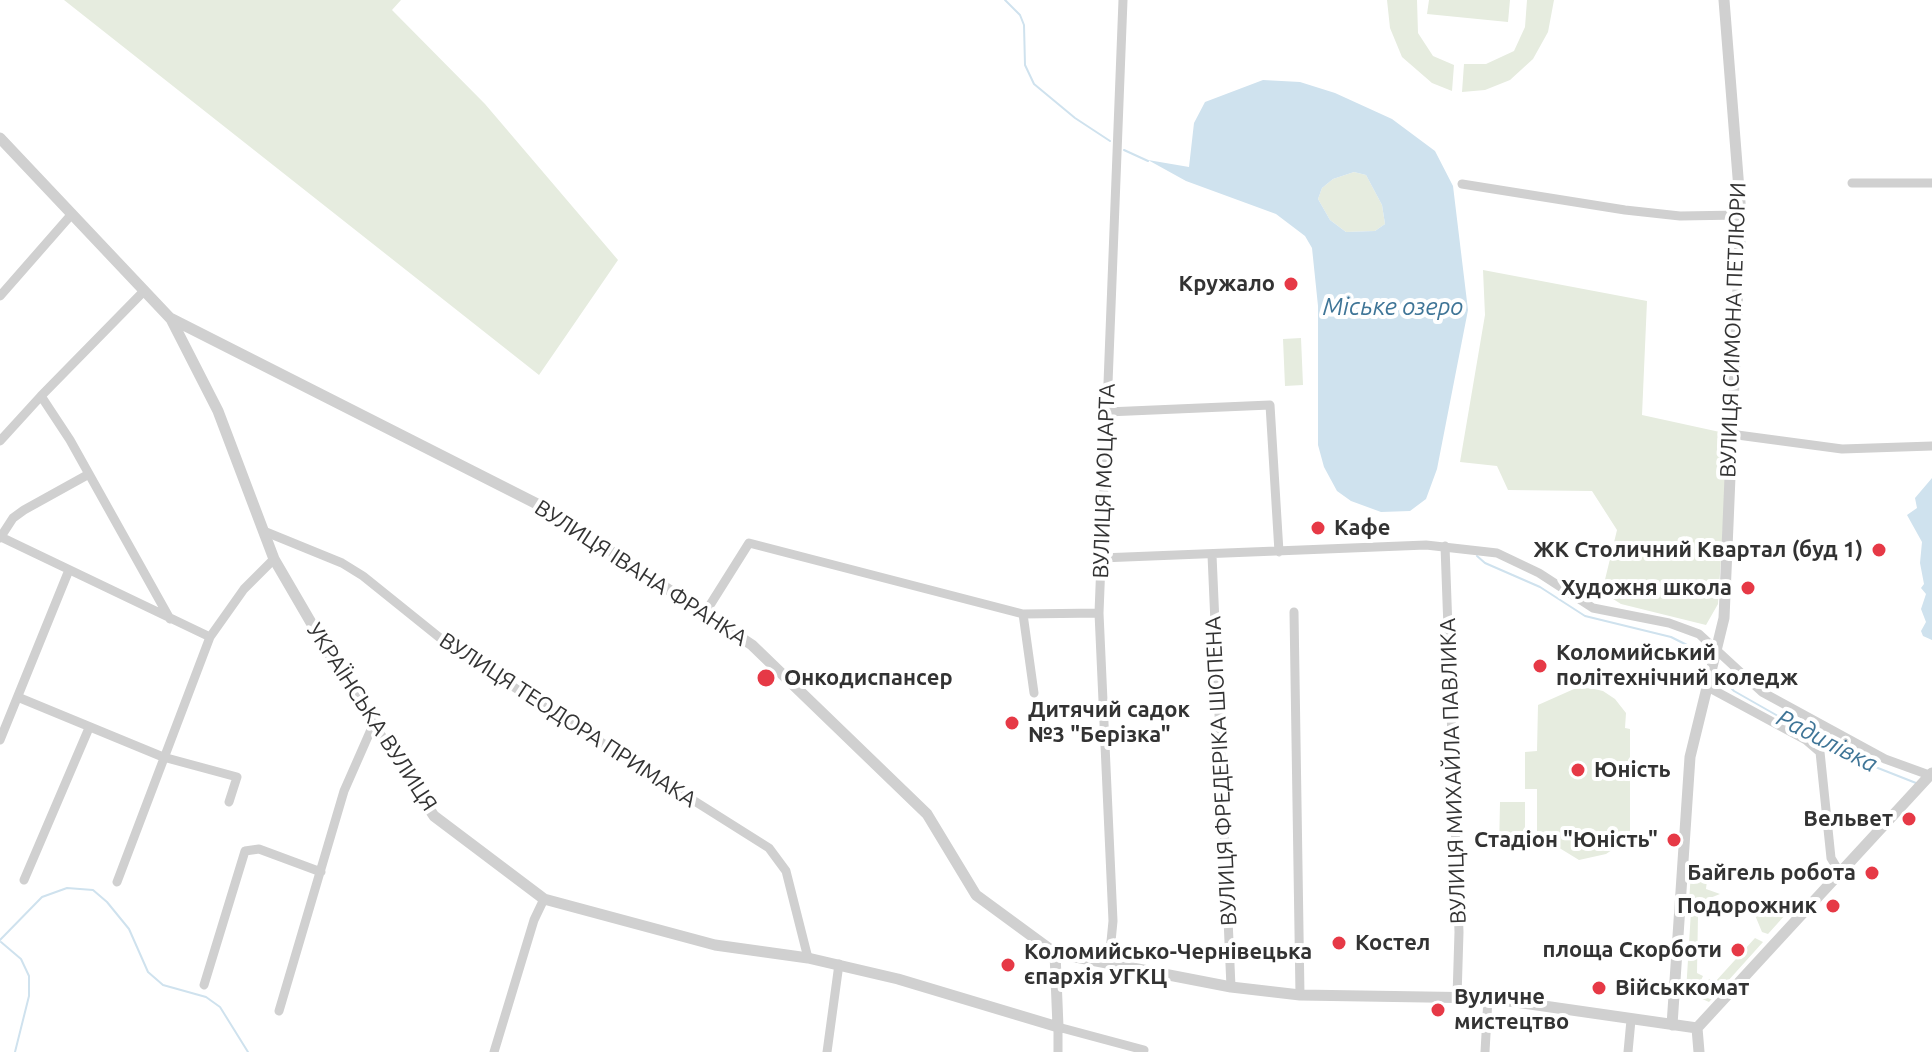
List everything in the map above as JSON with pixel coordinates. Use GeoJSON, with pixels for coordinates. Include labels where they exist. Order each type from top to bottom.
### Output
{"type":"FeatureCollection","features":[{"type":"Feature","properties":{"kind":"street","name":"ВУЛИЦЯ МОЦАРТА"},"geometry":{"type":"LineString","coordinates":[[1109,962],[1113,921],[1099,613],[1123,0]]}},
{"type":"Feature","properties":{"kind":"street","name":"ВУЛИЦЯ СИМОНА ПЕТЛЮРИ"},"geometry":{"type":"LineString","coordinates":[[1707,681],[1724,618],[1741,215],[1724,0]]}},
{"type":"Feature","properties":{"kind":"street","name":"ВУЛИЦЯ ІВАНА ФРАНКА"},"geometry":{"type":"LineString","coordinates":[[0,138],[170,318],[549,510],[757,650],[897,781],[933,821],[976,895],[1055,953],[1231,987],[1300,995],[1488,998],[1697,1028]]}},
{"type":"Feature","properties":{"kind":"street"},"geometry":{"type":"LineString","coordinates":[[1852,183],[1932,183]]}},
{"type":"Feature","properties":{"kind":"street"},"geometry":{"type":"LineString","coordinates":[[1462,184],[1625,210],[1680,216],[1741,215]]}},
{"type":"Feature","properties":{"kind":"street"},"geometry":{"type":"LineString","coordinates":[[0,296],[71,215]]}},
{"type":"Feature","properties":{"kind":"street"},"geometry":{"type":"LineString","coordinates":[[0,441],[144,291]]}},
{"type":"Feature","properties":{"kind":"street","name":"УКРАЇНСЬКА ВУЛИЦЯ"},"geometry":{"type":"LineString","coordinates":[[170,318],[218,411],[274,559],[373,725],[434,816],[544,899],[715,945],[839,964],[1058,1027]]}},
{"type":"Feature","properties":{"kind":"street"},"geometry":{"type":"LineString","coordinates":[[41,396],[89,474],[170,619]]}},
{"type":"Feature","properties":{"kind":"street"},"geometry":{"type":"LineString","coordinates":[[1107,412],[1270,405],[1279,552]]}},
{"type":"Feature","properties":{"kind":"street"},"geometry":{"type":"LineString","coordinates":[[1730,434],[1842,449],[1932,446]]}},
{"type":"Feature","properties":{"kind":"street"},"geometry":{"type":"LineString","coordinates":[[89,474],[24,510],[13,518],[1,537],[210,637]]}},
{"type":"Feature","properties":{"kind":"street","name":"ВУЛИЦЯ ТЕОДОРА ПРИМАКА"},"geometry":{"type":"LineString","coordinates":[[266,532],[342,563],[363,576],[455,650],[769,848],[786,871],[808,958]]}},
{"type":"Feature","properties":{"kind":"street"},"geometry":{"type":"LineString","coordinates":[[705,613],[749,543],[1023,614],[1099,613]]}},
{"type":"Feature","properties":{"kind":"street"},"geometry":{"type":"LineString","coordinates":[[1101,558],[1445,546],[1487,551],[1539,573],[1593,608],[1684,628],[1704,637],[1716,654],[1762,692],[1928,779],[1697,1028],[1699,1052]]}},
{"type":"Feature","properties":{"kind":"street","name":"ВУЛИЦЯ МИХАЙЛА ПАВЛИКА"},"geometry":{"type":"LineString","coordinates":[[1445,546],[1459,932],[1457,997]]}},
{"type":"Feature","properties":{"kind":"street","name":"ВУЛИЦЯ ФРЕДЕРІКА ШОПЕНА"},"geometry":{"type":"LineString","coordinates":[[1212,555],[1231,987]]}},
{"type":"Feature","properties":{"kind":"street"},"geometry":{"type":"LineString","coordinates":[[117,882],[210,637],[244,589],[274,559]]}},
{"type":"Feature","properties":{"kind":"street"},"geometry":{"type":"LineString","coordinates":[[0,740],[20,698],[69,570]]}},
{"type":"Feature","properties":{"kind":"street"},"geometry":{"type":"LineString","coordinates":[[1294,612],[1300,995]]}},
{"type":"Feature","properties":{"kind":"street"},"geometry":{"type":"LineString","coordinates":[[1023,614],[1034,693]]}},
{"type":"Feature","properties":{"kind":"street"},"geometry":{"type":"LineString","coordinates":[[1672,1025],[1690,757],[1707,681],[1817,747],[1822,756],[1831,858],[1840,873]]}},
{"type":"Feature","properties":{"kind":"street"},"geometry":{"type":"LineString","coordinates":[[20,698],[163,757],[237,777],[229,802]]}},
{"type":"Feature","properties":{"kind":"street"},"geometry":{"type":"LineString","coordinates":[[279,1011],[344,791],[373,725]]}},
{"type":"Feature","properties":{"kind":"street"},"geometry":{"type":"LineString","coordinates":[[24,880],[89,728]]}},
{"type":"Feature","properties":{"kind":"street"},"geometry":{"type":"LineString","coordinates":[[204,985],[245,851],[259,849],[321,872]]}},
{"type":"Feature","properties":{"kind":"street"},"geometry":{"type":"LineString","coordinates":[[494,1052],[534,920],[544,899]]}},
{"type":"Feature","properties":{"kind":"street"},"geometry":{"type":"LineString","coordinates":[[1055,953],[1058,1052]]}},
{"type":"Feature","properties":{"kind":"street"},"geometry":{"type":"LineString","coordinates":[[827,1052],[839,964]]}},
{"type":"Feature","properties":{"kind":"street"},"geometry":{"type":"LineString","coordinates":[[1485,1052],[1488,998]]}},
{"type":"Feature","properties":{"kind":"street"},"geometry":{"type":"LineString","coordinates":[[1628,1052],[1631,1020]]}},
{"type":"Feature","properties":{"kind":"street"},"geometry":{"type":"LineString","coordinates":[[1058,1027],[1144,1050]]}},
{"type":"Feature","properties":{"kind":"shaded area"},"geometry":{"type":"Polygon","coordinates":[[[64,0],[401,0],[392,10],[485,104],[618,260],[539,375],[64,0]]]}},
{"type":"Feature","properties":{"kind":"shaded area"},"geometry":{"type":"Polygon","coordinates":[[[1387,0],[1417,0],[1418,33],[1433,56],[1454,65],[1452,91],[1432,83],[1402,57],[1390,28],[1387,0]]]}},
{"type":"Feature","properties":{"kind":"shaded area"},"geometry":{"type":"Polygon","coordinates":[[[1429,0],[1510,0],[1508,22],[1427,14],[1429,0]]]}},
{"type":"Feature","properties":{"kind":"shaded area"},"geometry":{"type":"Polygon","coordinates":[[[1527,0],[1554,0],[1548,32],[1533,59],[1510,80],[1485,90],[1462,92],[1464,64],[1486,64],[1514,51],[1525,27],[1527,0]]]}},
{"type":"Feature","properties":{"kind":"shaded area"},"geometry":{"type":"Polygon","coordinates":[[[1354,172],[1366,175],[1382,205],[1385,224],[1375,231],[1346,232],[1330,220],[1318,199],[1322,188],[1333,179],[1354,172]]]}},
{"type":"Feature","properties":{"kind":"shaded area"},"geometry":{"type":"Polygon","coordinates":[[[1483,270],[1647,301],[1642,415],[1729,434],[1718,604],[1706,625],[1621,604],[1602,592],[1617,530],[1592,491],[1508,490],[1497,466],[1460,462],[1485,315],[1483,270]]]}},
{"type":"Feature","properties":{"kind":"shaded area"},"geometry":{"type":"Polygon","coordinates":[[[1301,338],[1303,385],[1285,386],[1283,339],[1301,338]]]}},
{"type":"Feature","properties":{"kind":"shaded area","name":"Юність"},"geometry":{"type":"Polygon","coordinates":[[[1574,689],[1603,691],[1615,699],[1626,713],[1625,728],[1630,729],[1630,833],[1620,834],[1612,850],[1606,854],[1579,860],[1548,841],[1537,840],[1537,789],[1525,789],[1525,752],[1537,751],[1538,705],[1574,689]]]}},
{"type":"Feature","properties":{"kind":"shaded area"},"geometry":{"type":"Polygon","coordinates":[[[1500,802],[1525,802],[1525,849],[1499,850],[1500,802]]]}},
{"type":"Feature","properties":{"kind":"shaded area"},"geometry":{"type":"Polygon","coordinates":[[[1691,872],[1708,872],[1706,889],[1720,894],[1695,904],[1689,902],[1691,872]]]}},
{"type":"Feature","properties":{"kind":"shaded area"},"geometry":{"type":"Polygon","coordinates":[[[1774,904],[1786,914],[1768,934],[1762,932],[1752,908],[1768,912],[1774,904]]]}},
{"type":"Feature","properties":{"kind":"shaded area"},"geometry":{"type":"Polygon","coordinates":[[[1691,911],[1698,914],[1697,973],[1703,976],[1694,995],[1686,992],[1691,911]]]}},
{"type":"Feature","properties":{"kind":"shaded area"},"geometry":{"type":"Polygon","coordinates":[[[1755,938],[1763,942],[1709,1002],[1700,998],[1709,979],[1715,982],[1755,938]]]}},
{"type":"Feature","properties":{"kind":"water","name":"Міське озеро"},"geometry":{"type":"Polygon","coordinates":[[[1263,80],[1300,82],[1335,93],[1392,119],[1435,151],[1453,186],[1468,310],[1437,469],[1426,499],[1410,511],[1381,512],[1351,501],[1337,491],[1324,467],[1318,445],[1318,306],[1312,248],[1305,236],[1276,214],[1186,181],[1148,160],[1189,167],[1194,123],[1205,102],[1263,80]],[[1354,172],[1333,179],[1322,188],[1318,199],[1330,220],[1346,232],[1375,231],[1385,224],[1382,205],[1366,175],[1354,172]]]}},
{"type":"Feature","properties":{"kind":"water"},"geometry":{"type":"Polygon","coordinates":[[[1932,478],[1932,640],[1923,636],[1921,631],[1926,622],[1921,609],[1926,594],[1921,588],[1924,584],[1920,563],[1922,542],[1907,515],[1917,508],[1915,498],[1932,478]]]}},
{"type":"Feature","properties":{"kind":"waterway"},"geometry":{"type":"LineString","coordinates":[[1005,0],[1020,15],[1024,25],[1025,65],[1034,84],[1075,118],[1110,141]]}},
{"type":"Feature","properties":{"kind":"waterway"},"geometry":{"type":"LineString","coordinates":[[1124,150],[1148,161]]}},
{"type":"Feature","properties":{"kind":"waterway","name":"Радилівка"},"geometry":{"type":"LineString","coordinates":[[1477,556],[1485,563],[1540,587],[1585,616],[1671,637],[1691,647],[1707,663]]}},
{"type":"Feature","properties":{"kind":"waterway","name":"Радилівка"},"geometry":{"type":"LineString","coordinates":[[1716,673],[1734,691],[1850,757],[1916,783]]}},
{"type":"Feature","properties":{"kind":"waterway"},"geometry":{"type":"LineString","coordinates":[[0,940],[42,897],[67,888],[93,890],[129,929],[148,972],[163,985],[206,997],[220,1007],[248,1052]]}},
{"type":"Feature","properties":{"kind":"waterway"},"geometry":{"type":"LineString","coordinates":[[1,942],[21,959],[29,976],[29,996],[15,1052]]}},
{"type":"Feature","properties":{"kind":"place","name":"Кружало"},"geometry":{"type":"Point","coordinates":[1291,284]}},
{"type":"Feature","properties":{"kind":"place","name":"Кафе"},"geometry":{"type":"Point","coordinates":[1318,528]}},
{"type":"Feature","properties":{"kind":"place","name":"ЖК Столичний Квартал (буд 1)"},"geometry":{"type":"Point","coordinates":[1879,550]}},
{"type":"Feature","properties":{"kind":"place","name":"Художня школа"},"geometry":{"type":"Point","coordinates":[1748,588]}},
{"type":"Feature","properties":{"kind":"place","name":"Коломийський політехнічний коледж"},"geometry":{"type":"Point","coordinates":[1540,666]}},
{"type":"Feature","properties":{"kind":"place","name":"Онкодиспансер"},"geometry":{"type":"Point","coordinates":[766,678]}},
{"type":"Feature","properties":{"kind":"place","name":"Дитячий садок №3 \"Берізка\""},"geometry":{"type":"Point","coordinates":[1012,723]}},
{"type":"Feature","properties":{"kind":"place","name":"Юність"},"geometry":{"type":"Point","coordinates":[1578,770]}},
{"type":"Feature","properties":{"kind":"place","name":"Вельвет"},"geometry":{"type":"Point","coordinates":[1909,819]}},
{"type":"Feature","properties":{"kind":"place","name":"Стадіон \"Юність\""},"geometry":{"type":"Point","coordinates":[1674,840]}},
{"type":"Feature","properties":{"kind":"place","name":"Байгель робота"},"geometry":{"type":"Point","coordinates":[1872,873]}},
{"type":"Feature","properties":{"kind":"place","name":"Подорожник"},"geometry":{"type":"Point","coordinates":[1833,906]}},
{"type":"Feature","properties":{"kind":"place","name":"Костел"},"geometry":{"type":"Point","coordinates":[1339,943]}},
{"type":"Feature","properties":{"kind":"place","name":"площа Скорботи"},"geometry":{"type":"Point","coordinates":[1738,950]}},
{"type":"Feature","properties":{"kind":"place","name":"Коломийсько-Чернівецька єпархія УГКЦ"},"geometry":{"type":"Point","coordinates":[1008,965]}},
{"type":"Feature","properties":{"kind":"place","name":"Військкомат"},"geometry":{"type":"Point","coordinates":[1599,988]}},
{"type":"Feature","properties":{"kind":"place","name":"Вуличне мистецтво"},"geometry":{"type":"Point","coordinates":[1438,1010]}}]}
